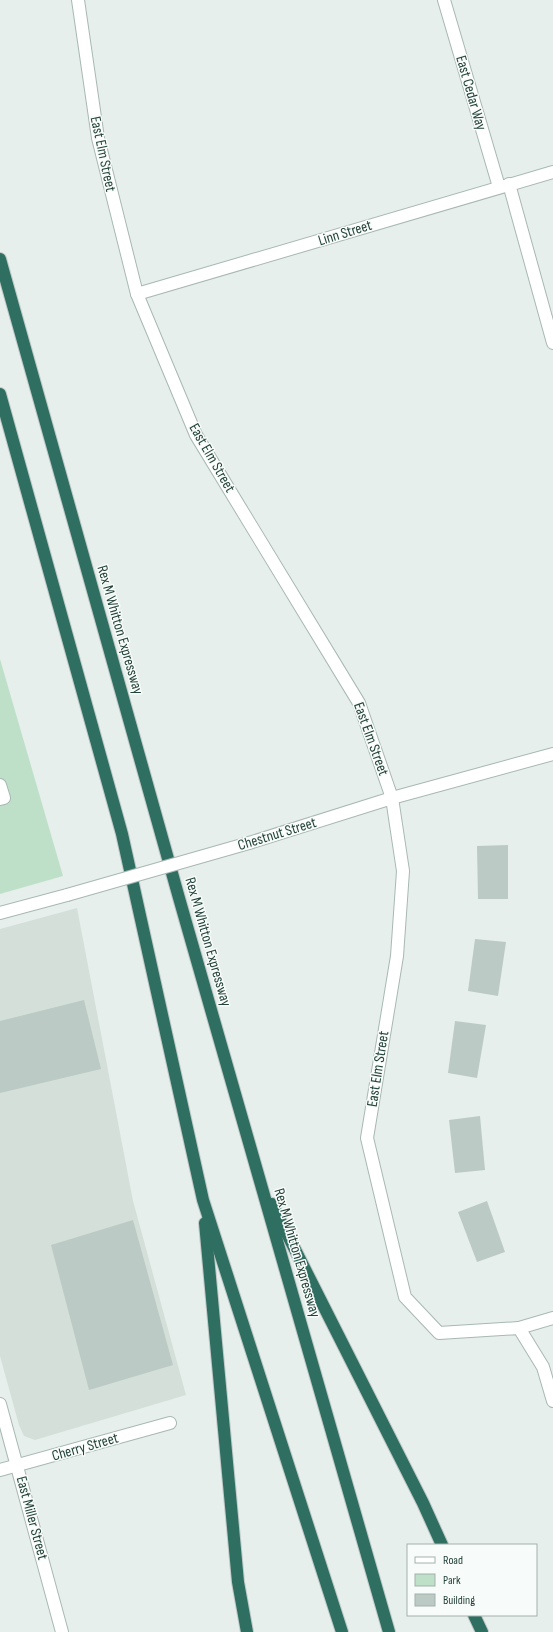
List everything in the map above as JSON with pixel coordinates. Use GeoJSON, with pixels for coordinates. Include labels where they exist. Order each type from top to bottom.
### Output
{"type":"FeatureCollection","features":[{"type":"Feature","properties":{"kind":"highway","name":"Rex M Whitton Expressway"},"geometry":{"type":"LineString","coordinates":[[0,259],[181,906],[389,1632]]}},
{"type":"Feature","properties":{"kind":"highway"},"geometry":{"type":"LineString","coordinates":[[0,394],[122,834],[203,1200],[342,1632]]}},
{"type":"Feature","properties":{"kind":"highway"},"geometry":{"type":"LineString","coordinates":[[260,1179],[423,1503],[442,1544]]}},
{"type":"Feature","properties":{"kind":"highway"},"geometry":{"type":"LineString","coordinates":[[203,1200],[238,1574],[247,1632]]}},
{"type":"Feature","properties":{"kind":"highway"},"geometry":{"type":"LineString","coordinates":[[474,1616],[482,1632]]}},
{"type":"Feature","properties":{"kind":"street","name":"East Elm Street"},"geometry":{"type":"LineString","coordinates":[[78,0],[98,138],[137,294],[196,435],[359,703],[392,798],[403,872],[396,956],[367,1138],[405,1297],[439,1333],[519,1328]]}},
{"type":"Feature","properties":{"kind":"street","name":"East Cedar Way"},"geometry":{"type":"LineString","coordinates":[[444,0],[553,343]]}},
{"type":"Feature","properties":{"kind":"street","name":"Linn Street"},"geometry":{"type":"LineString","coordinates":[[137,294],[504,185],[553,172]]}},
{"type":"Feature","properties":{"kind":"street","name":"Chestnut Street"},"geometry":{"type":"LineString","coordinates":[[0,913],[249,843],[392,798],[553,754]]}},
{"type":"Feature","properties":{"kind":"street"},"geometry":{"type":"LineString","coordinates":[[0,785],[4,798],[0,799]]}},
{"type":"Feature","properties":{"kind":"street"},"geometry":{"type":"LineString","coordinates":[[553,1318],[519,1328],[543,1367],[553,1401]]}},
{"type":"Feature","properties":{"kind":"street","name":"East Miller Street"},"geometry":{"type":"LineString","coordinates":[[0,1404],[62,1632]]}},
{"type":"Feature","properties":{"kind":"street","name":"Cherry Street"},"geometry":{"type":"LineString","coordinates":[[0,1470],[170,1423]]}},
{"type":"Feature","properties":{"kind":"shaded area"},"geometry":{"type":"Polygon","coordinates":[[[77,908],[133,1201],[186,1395],[35,1440],[24,1436],[19,1425],[0,1356],[0,929],[77,908]]]}},
{"type":"Feature","properties":{"kind":"green space"},"geometry":{"type":"Polygon","coordinates":[[[0,659],[63,876],[0,894],[0,659]]]}},
{"type":"Feature","properties":{"kind":"building"},"geometry":{"type":"Polygon","coordinates":[[[508,845],[508,899],[478,899],[477,846],[508,845]]]}},
{"type":"Feature","properties":{"kind":"building"},"geometry":{"type":"Polygon","coordinates":[[[475,939],[506,942],[498,996],[468,991],[475,939]]]}},
{"type":"Feature","properties":{"kind":"building"},"geometry":{"type":"Polygon","coordinates":[[[84,1000],[101,1069],[0,1093],[0,1021],[84,1000]]]}},
{"type":"Feature","properties":{"kind":"building"},"geometry":{"type":"Polygon","coordinates":[[[455,1021],[486,1025],[477,1078],[448,1073],[455,1021]]]}},
{"type":"Feature","properties":{"kind":"building"},"geometry":{"type":"Polygon","coordinates":[[[480,1116],[485,1170],[455,1173],[449,1120],[480,1116]]]}},
{"type":"Feature","properties":{"kind":"building"},"geometry":{"type":"Polygon","coordinates":[[[487,1201],[505,1252],[477,1262],[458,1212],[487,1201]]]}},
{"type":"Feature","properties":{"kind":"building"},"geometry":{"type":"Polygon","coordinates":[[[133,1220],[173,1365],[89,1390],[51,1245],[133,1220]]]}}]}
